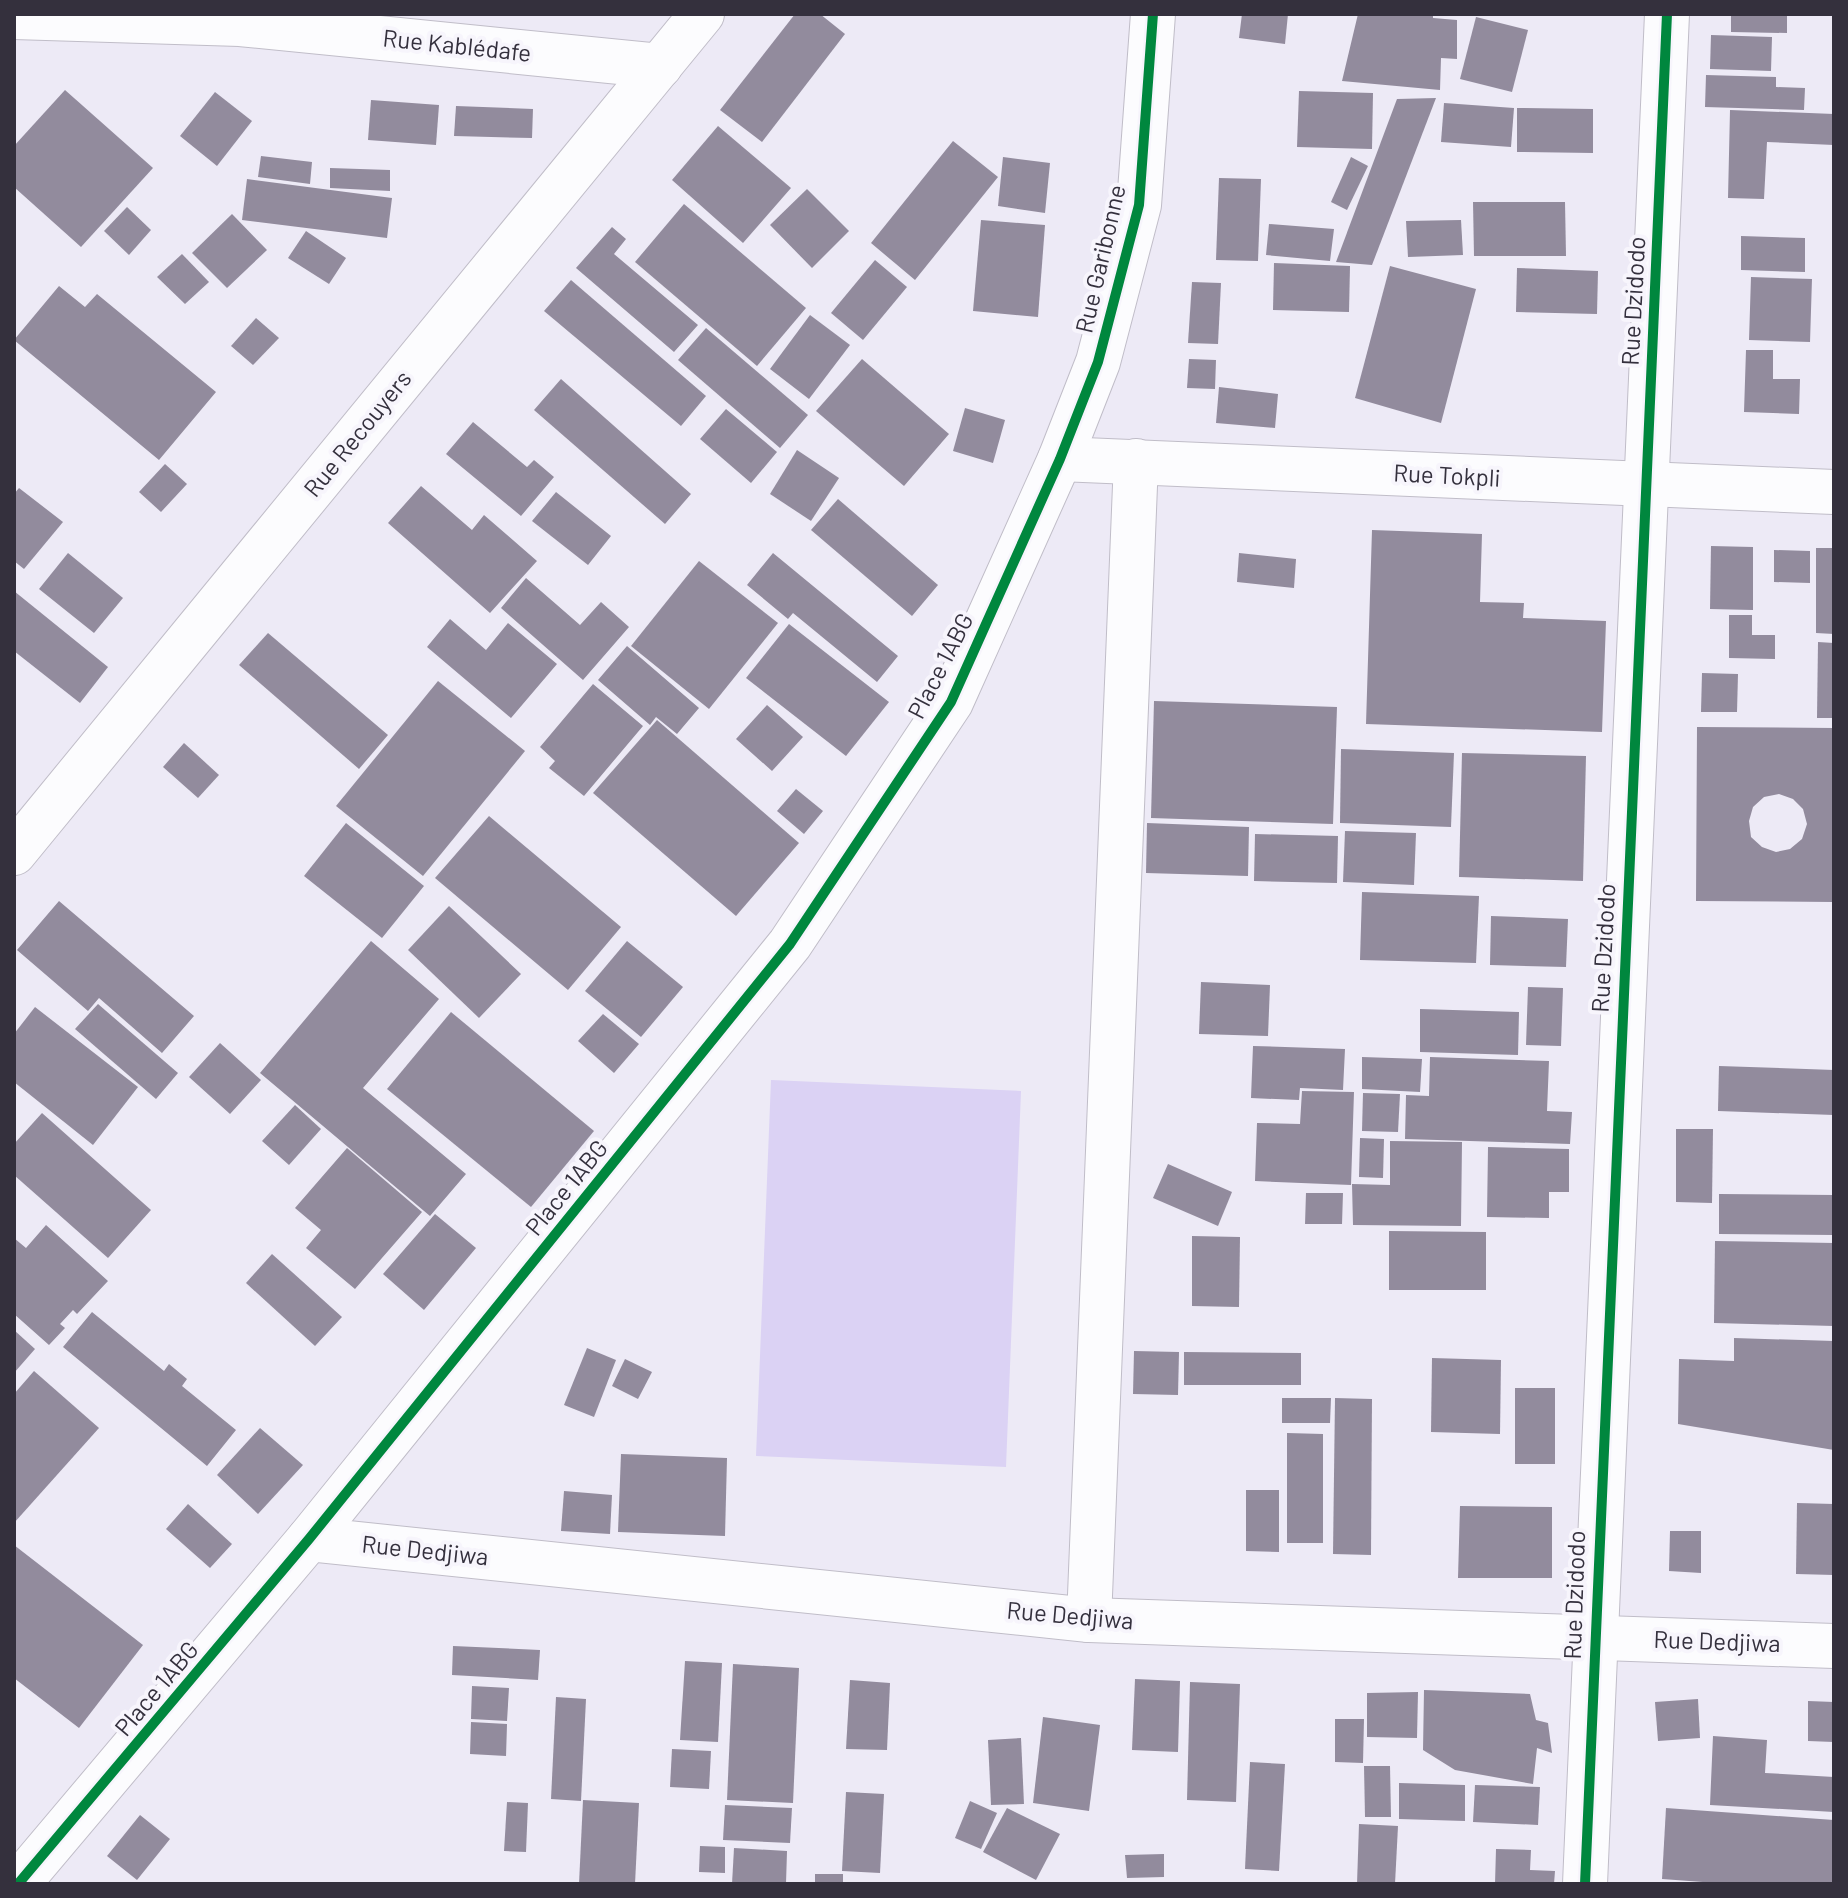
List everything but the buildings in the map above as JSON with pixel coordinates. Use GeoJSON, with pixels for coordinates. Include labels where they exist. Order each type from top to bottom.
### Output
{"type":"FeatureCollection","features":[{"type":"Feature","properties":{"kind":"street","name":"Rue Recouyers"},"geometry":{"type":"LineString","coordinates":[[14,853],[702,14]]}},
{"type":"Feature","properties":{"kind":"street","name":"Rue Garibonne"},"geometry":{"type":"LineString","coordinates":[[1060,459],[1098,362],[1139,205],[1153,14]]}},
{"type":"Feature","properties":{"kind":"street","name":"Rue Dzidodo"},"geometry":{"type":"LineString","coordinates":[[1585,1884],[1593,1639],[1667,14]]}},
{"type":"Feature","properties":{"kind":"street","name":"Rue Kablédafe"},"geometry":{"type":"LineString","coordinates":[[14,17],[240,19],[660,66]]}},
{"type":"Feature","properties":{"kind":"street","name":"Rue Tokpli"},"geometry":{"type":"LineString","coordinates":[[1060,459],[1834,492]]}},
{"type":"Feature","properties":{"kind":"street","name":"Place 1ABG"},"geometry":{"type":"LineString","coordinates":[[18,1884],[309,1539],[790,944],[951,702],[1060,459]]}},
{"type":"Feature","properties":{"kind":"street"},"geometry":{"type":"LineString","coordinates":[[1089,1620],[1136,461]]}},
{"type":"Feature","properties":{"kind":"street","name":"Rue Dedjiwa"},"geometry":{"type":"LineString","coordinates":[[309,1539],[1089,1620],[1834,1646]]}},
{"type":"Feature","properties":{"kind":"shaded area"},"geometry":{"type":"Polygon","coordinates":[[[771,1080],[1021,1091],[1006,1467],[756,1456],[771,1080]]]}},
{"type":"Feature","properties":{"kind":"cycle path"},"geometry":{"type":"LineString","coordinates":[[18,1884],[309,1539],[790,944],[951,702],[1060,459],[1098,362],[1139,205],[1153,14]]}},
{"type":"Feature","properties":{"kind":"cycle path"},"geometry":{"type":"LineString","coordinates":[[1585,1884],[1667,14]]}}]}
